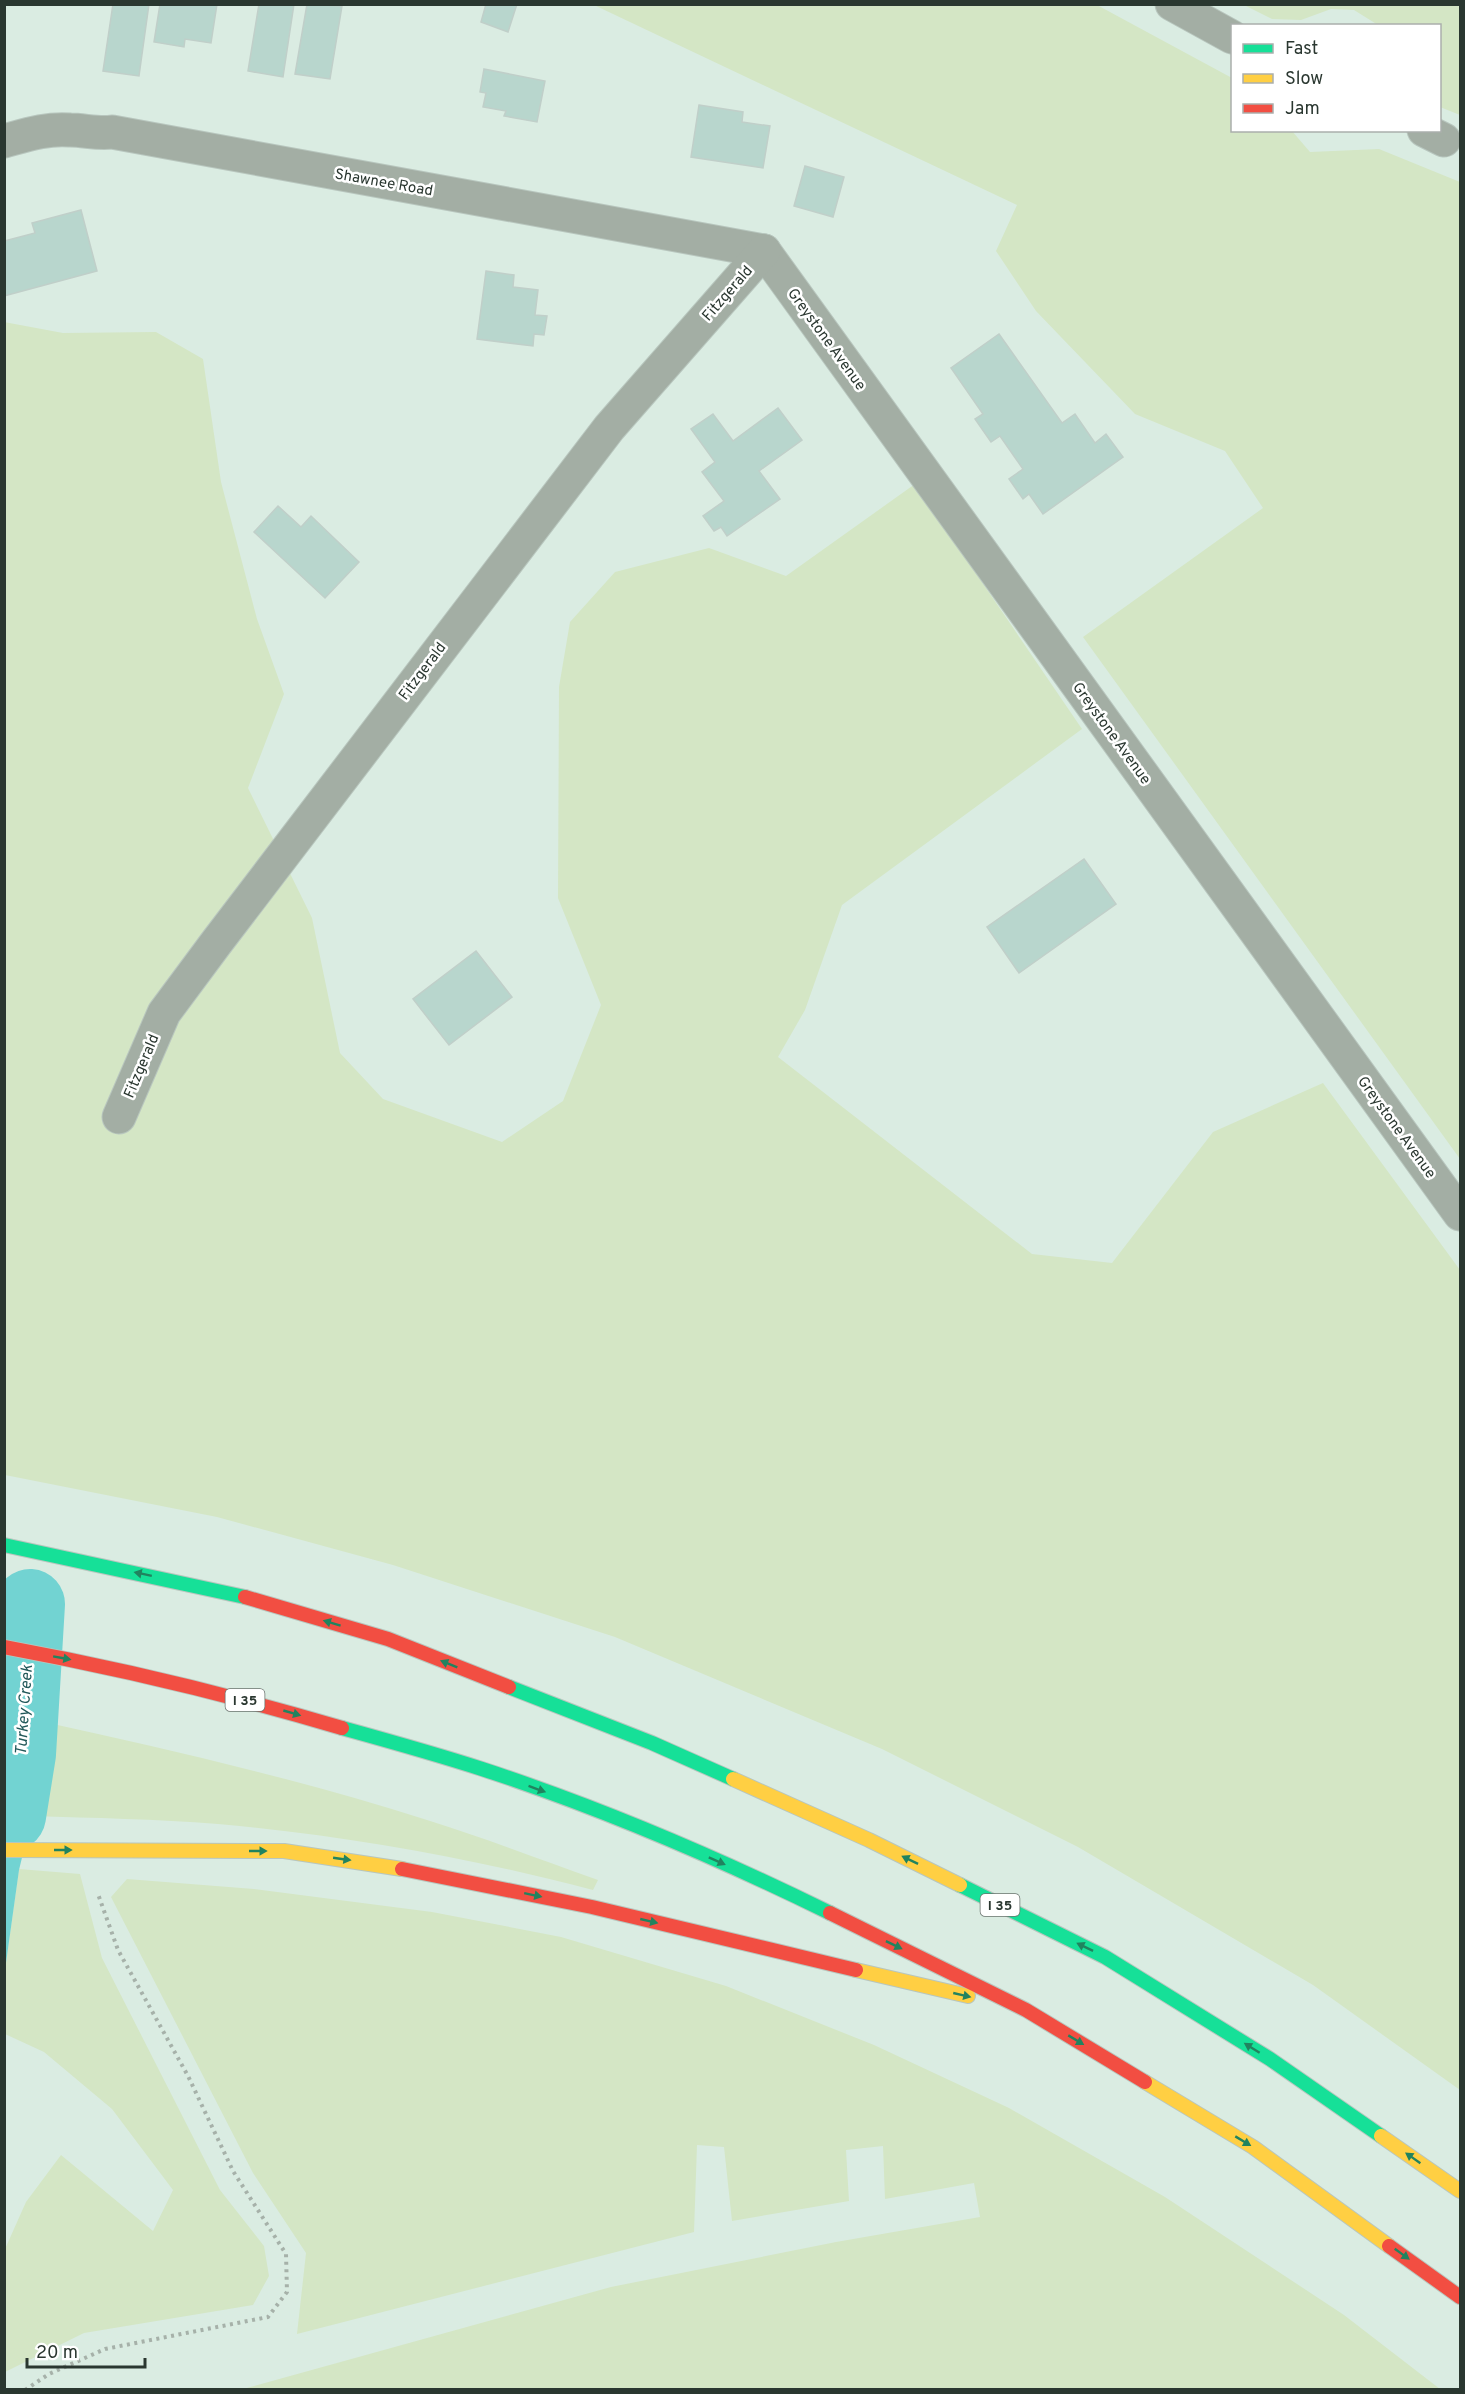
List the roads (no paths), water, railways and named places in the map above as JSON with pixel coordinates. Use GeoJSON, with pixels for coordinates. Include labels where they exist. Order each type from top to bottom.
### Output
{"type":"FeatureCollection","features":[{"type":"Feature","properties":{"kind":"highway","name":"I 35"},"geometry":{"type":"LineString","coordinates":[[4,1545],[234,1594],[388,1640],[652,1743],[858,1835],[1105,1958],[1270,2059],[1461,2191]]}},
{"type":"Feature","properties":{"kind":"highway","name":"I 35"},"geometry":{"type":"LineString","coordinates":[[4,1647],[80,1661],[265,1705],[482,1768],[622,1820],[781,1889],[1026,2010],[1253,2147],[1461,2297]]}},
{"type":"Feature","properties":{"kind":"highway"},"geometry":{"type":"LineString","coordinates":[[4,1850],[284,1851],[392,1867],[488,1885],[1026,2010]]}},
{"type":"Feature","properties":{"kind":"street"},"geometry":{"type":"LineString","coordinates":[[1172,4],[1231,36]]}},
{"type":"Feature","properties":{"kind":"street","name":"Shawnee Road"},"geometry":{"type":"LineString","coordinates":[[4,141],[44,131],[69,129],[100,133],[112,132],[764,251]]}},
{"type":"Feature","properties":{"kind":"street","name":"Fitzgerald"},"geometry":{"type":"LineString","coordinates":[[119,1117],[164,1013],[196,969],[609,428],[764,251]]}},
{"type":"Feature","properties":{"kind":"street","name":"Greystone Avenue"},"geometry":{"type":"LineString","coordinates":[[764,251],[1461,1214]]}},
{"type":"Feature","properties":{"kind":"water"},"geometry":{"type":"Polygon","coordinates":[[[5,1715],[44,1722],[32,1816],[19,1870],[5,1970],[5,1715]]]}},
{"type":"Feature","properties":{"kind":"waterway","name":"Turkey Creek"},"geometry":{"type":"LineString","coordinates":[[11,1816],[21,1754],[30,1604]]}}]}
